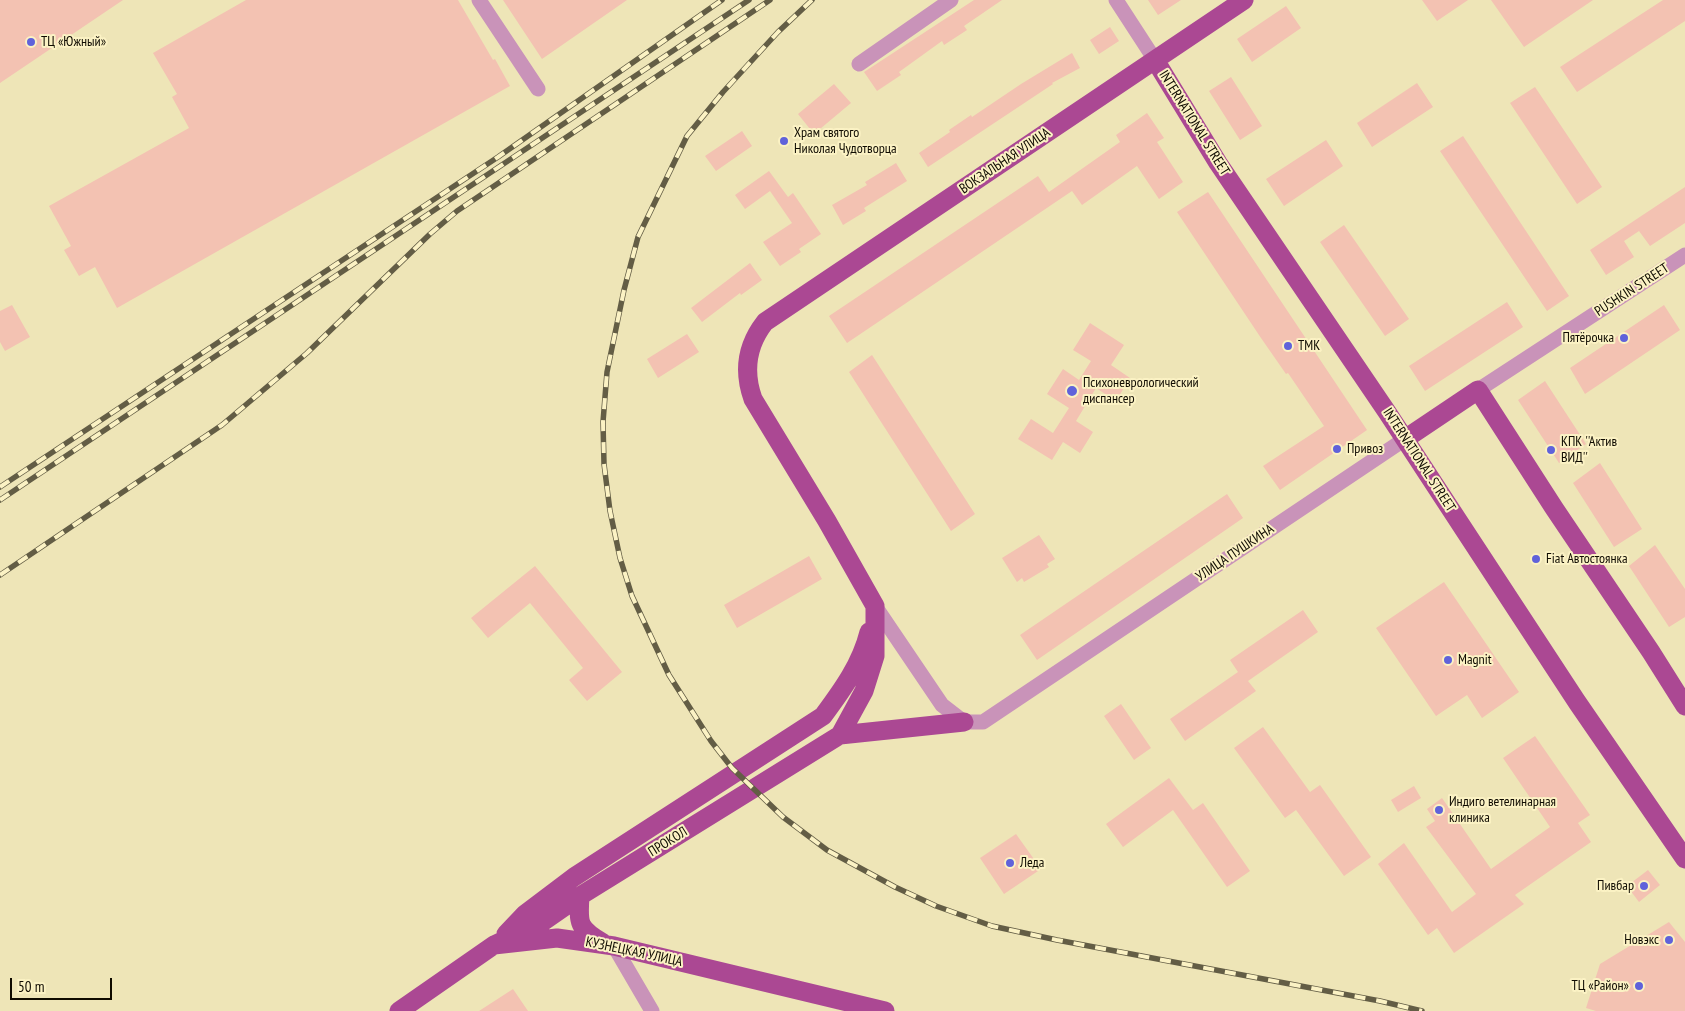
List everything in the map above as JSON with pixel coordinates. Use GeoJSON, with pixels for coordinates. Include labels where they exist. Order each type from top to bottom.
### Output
{"type":"FeatureCollection","features":[{"type":"Feature","properties":{"kind":"main road","name":"ВОКЗАЛЬНАЯ УЛИЦА"},"geometry":{"type":"LineString","coordinates":[[875,606],[753,399],[747,377],[747,362],[751,346],[758,331],[765,322],[1244,0]]}},
{"type":"Feature","properties":{"kind":"main road","name":"INTERNATIONAL STREET"},"geometry":{"type":"LineString","coordinates":[[1155,60],[1223,170],[1405,439],[1577,702],[1685,859]]}},
{"type":"Feature","properties":{"kind":"main road","name":"УЛИЦА ПУШКИНА"},"geometry":{"type":"LineString","coordinates":[[1405,439],[1478,390]]}},
{"type":"Feature","properties":{"kind":"main road"},"geometry":{"type":"LineString","coordinates":[[1478,390],[1685,706]]}},
{"type":"Feature","properties":{"kind":"main road"},"geometry":{"type":"LineString","coordinates":[[840,735],[864,691],[875,656],[875,606]]}},
{"type":"Feature","properties":{"kind":"main road"},"geometry":{"type":"LineString","coordinates":[[494,945],[525,914],[574,877],[823,716],[847,684],[864,649],[875,606]]}},
{"type":"Feature","properties":{"kind":"main road"},"geometry":{"type":"LineString","coordinates":[[840,735],[964,722]]}},
{"type":"Feature","properties":{"kind":"main road","name":"ПРОКОЛ"},"geometry":{"type":"LineString","coordinates":[[494,945],[544,921],[580,896],[840,735]]}},
{"type":"Feature","properties":{"kind":"main road"},"geometry":{"type":"LineString","coordinates":[[580,896],[578,919],[588,933],[610,945]]}},
{"type":"Feature","properties":{"kind":"main road","name":"КУЗНЕЦКАЯ УЛИЦА"},"geometry":{"type":"LineString","coordinates":[[399,1011],[494,945],[556,938],[610,945],[885,1011]]}},
{"type":"Feature","properties":{"kind":"street"},"geometry":{"type":"LineString","coordinates":[[479,0],[538,89]]}},
{"type":"Feature","properties":{"kind":"street"},"geometry":{"type":"LineString","coordinates":[[859,64],[951,0]]}},
{"type":"Feature","properties":{"kind":"street"},"geometry":{"type":"LineString","coordinates":[[1116,0],[1155,60]]}},
{"type":"Feature","properties":{"kind":"street","name":"PUSHKIN STREET"},"geometry":{"type":"LineString","coordinates":[[1478,390],[1685,254]]}},
{"type":"Feature","properties":{"kind":"street","name":"УЛИЦА ПУШКИНА"},"geometry":{"type":"LineString","coordinates":[[964,722],[983,722],[992,718],[1405,439]]}},
{"type":"Feature","properties":{"kind":"street"},"geometry":{"type":"LineString","coordinates":[[875,606],[942,705],[964,722]]}},
{"type":"Feature","properties":{"kind":"street"},"geometry":{"type":"LineString","coordinates":[[610,945],[652,1011]]}},
{"type":"Feature","properties":{"kind":"building","name":"ТЦ «Южный»"},"geometry":{"type":"Polygon","coordinates":[[[0,0],[123,0],[0,83],[0,0]]]}},
{"type":"Feature","properties":{"kind":"building"},"geometry":{"type":"Polygon","coordinates":[[[246,0],[458,0],[510,86],[117,308],[95,267],[79,276],[64,250],[71,246],[49,206],[189,128],[172,97],[177,94],[153,53],[246,0]]]}},
{"type":"Feature","properties":{"kind":"building"},"geometry":{"type":"Polygon","coordinates":[[[503,0],[627,0],[542,59],[503,0]]]}},
{"type":"Feature","properties":{"kind":"building"},"geometry":{"type":"Polygon","coordinates":[[[974,0],[1002,0],[964,26],[967,30],[944,45],[942,41],[899,72],[901,75],[877,91],[864,72],[974,0]]]}},
{"type":"Feature","properties":{"kind":"building"},"geometry":{"type":"Polygon","coordinates":[[[1148,0],[1181,0],[1158,15],[1148,0]]]}},
{"type":"Feature","properties":{"kind":"building"},"geometry":{"type":"Polygon","coordinates":[[[1422,0],[1468,0],[1437,21],[1422,0]]]}},
{"type":"Feature","properties":{"kind":"building"},"geometry":{"type":"Polygon","coordinates":[[[1491,0],[1593,0],[1524,47],[1491,0]]]}},
{"type":"Feature","properties":{"kind":"building"},"geometry":{"type":"Polygon","coordinates":[[[1663,0],[1685,0],[1685,21],[1577,92],[1560,67],[1663,0]]]}},
{"type":"Feature","properties":{"kind":"building"},"geometry":{"type":"Polygon","coordinates":[[[1286,6],[1301,28],[1252,62],[1237,39],[1286,6]]]}},
{"type":"Feature","properties":{"kind":"building"},"geometry":{"type":"Polygon","coordinates":[[[1110,27],[1119,41],[1099,54],[1090,40],[1110,27]]]}},
{"type":"Feature","properties":{"kind":"building"},"geometry":{"type":"Polygon","coordinates":[[[1072,53],[1080,68],[1052,83],[928,167],[919,153],[971,115],[972,117],[1072,53]]]}},
{"type":"Feature","properties":{"kind":"building"},"geometry":{"type":"Polygon","coordinates":[[[1231,77],[1262,126],[1240,140],[1209,91],[1231,77]]]}},
{"type":"Feature","properties":{"kind":"building"},"geometry":{"type":"Polygon","coordinates":[[[1417,83],[1433,107],[1372,147],[1357,123],[1417,83]]]}},
{"type":"Feature","properties":{"kind":"building"},"geometry":{"type":"Polygon","coordinates":[[[834,84],[851,103],[814,134],[798,114],[834,84]]]}},
{"type":"Feature","properties":{"kind":"building"},"geometry":{"type":"Polygon","coordinates":[[[1535,87],[1602,187],[1577,204],[1510,103],[1535,87]]]}},
{"type":"Feature","properties":{"kind":"building"},"geometry":{"type":"Polygon","coordinates":[[[1147,113],[1164,138],[1157,142],[1183,182],[1159,199],[1137,166],[1082,205],[1072,191],[847,343],[829,316],[1038,176],[1049,192],[1120,142],[1116,135],[1147,113]]]}},
{"type":"Feature","properties":{"kind":"building"},"geometry":{"type":"Polygon","coordinates":[[[742,131],[752,146],[716,171],[705,156],[742,131]]]}},
{"type":"Feature","properties":{"kind":"building"},"geometry":{"type":"Polygon","coordinates":[[[1463,136],[1569,296],[1547,311],[1440,151],[1463,136]]]}},
{"type":"Feature","properties":{"kind":"building"},"geometry":{"type":"Polygon","coordinates":[[[1326,140],[1343,166],[1284,206],[1266,179],[1326,140]]]}},
{"type":"Feature","properties":{"kind":"building"},"geometry":{"type":"Polygon","coordinates":[[[896,163],[907,181],[864,208],[866,211],[843,225],[832,205],[867,185],[865,182],[896,163]]]}},
{"type":"Feature","properties":{"kind":"building"},"geometry":{"type":"Polygon","coordinates":[[[769,171],[788,197],[793,193],[821,234],[799,249],[801,252],[780,266],[763,242],[792,223],[770,191],[745,209],[735,195],[769,171]]]}},
{"type":"Feature","properties":{"kind":"building"},"geometry":{"type":"Polygon","coordinates":[[[1685,187],[1685,223],[1650,246],[1639,231],[1624,241],[1634,257],[1606,275],[1590,250],[1685,187]]]}},
{"type":"Feature","properties":{"kind":"building"},"geometry":{"type":"Polygon","coordinates":[[[1208,192],[1367,430],[1280,490],[1263,466],[1324,426],[1288,373],[1286,374],[1261,338],[1177,212],[1208,192]]]}},
{"type":"Feature","properties":{"kind":"building"},"geometry":{"type":"Polygon","coordinates":[[[1344,225],[1409,319],[1385,336],[1320,242],[1344,225]]]}},
{"type":"Feature","properties":{"kind":"building"},"geometry":{"type":"Polygon","coordinates":[[[750,263],[762,280],[741,295],[740,293],[702,322],[691,308],[750,263]]]}},
{"type":"Feature","properties":{"kind":"building"},"geometry":{"type":"Polygon","coordinates":[[[1507,302],[1523,327],[1425,391],[1409,366],[1507,302]]]}},
{"type":"Feature","properties":{"kind":"building"},"geometry":{"type":"Polygon","coordinates":[[[12,305],[30,337],[5,351],[0,342],[0,311],[12,305]]]}},
{"type":"Feature","properties":{"kind":"building"},"geometry":{"type":"Polygon","coordinates":[[[1664,305],[1680,330],[1585,394],[1570,368],[1664,305]]]}},
{"type":"Feature","properties":{"kind":"building","name":"Психоневрологический диспансер"},"geometry":{"type":"Polygon","coordinates":[[[1090,323],[1124,345],[1111,365],[1130,378],[1116,401],[1096,388],[1076,421],[1093,432],[1080,453],[1063,442],[1052,460],[1018,439],[1031,419],[1053,433],[1069,408],[1047,394],[1063,369],[1079,380],[1091,361],[1073,350],[1090,323]]]}},
{"type":"Feature","properties":{"kind":"building"},"geometry":{"type":"Polygon","coordinates":[[[687,334],[699,352],[658,378],[647,359],[687,334]]]}},
{"type":"Feature","properties":{"kind":"building"},"geometry":{"type":"Polygon","coordinates":[[[872,355],[975,514],[951,531],[849,372],[872,355]]]}},
{"type":"Feature","properties":{"kind":"building"},"geometry":{"type":"Polygon","coordinates":[[[1545,381],[1586,444],[1559,463],[1518,400],[1545,381]]]}},
{"type":"Feature","properties":{"kind":"building"},"geometry":{"type":"Polygon","coordinates":[[[1600,463],[1642,529],[1614,547],[1573,483],[1600,463]]]}},
{"type":"Feature","properties":{"kind":"building"},"geometry":{"type":"Polygon","coordinates":[[[1227,494],[1243,518],[1037,660],[1020,635],[1227,494]]]}},
{"type":"Feature","properties":{"kind":"building"},"geometry":{"type":"Polygon","coordinates":[[[1039,535],[1055,559],[1047,564],[1049,567],[1024,582],[1022,578],[1017,582],[1002,558],[1039,535]]]}},
{"type":"Feature","properties":{"kind":"building"},"geometry":{"type":"Polygon","coordinates":[[[1655,545],[1685,589],[1685,617],[1669,627],[1629,566],[1655,545]]]}},
{"type":"Feature","properties":{"kind":"building"},"geometry":{"type":"Polygon","coordinates":[[[809,556],[822,579],[737,628],[724,605],[809,556]]]}},
{"type":"Feature","properties":{"kind":"building"},"geometry":{"type":"Polygon","coordinates":[[[535,566],[622,672],[587,701],[569,680],[583,668],[530,603],[488,638],[471,618],[535,566]]]}},
{"type":"Feature","properties":{"kind":"building","name":"Magnit"},"geometry":{"type":"Polygon","coordinates":[[[1444,582],[1519,692],[1482,718],[1467,695],[1436,716],[1376,628],[1444,582]]]}},
{"type":"Feature","properties":{"kind":"building"},"geometry":{"type":"Polygon","coordinates":[[[1303,610],[1318,632],[1248,681],[1256,691],[1185,741],[1170,719],[1238,672],[1230,660],[1303,610]]]}},
{"type":"Feature","properties":{"kind":"building"},"geometry":{"type":"Polygon","coordinates":[[[1121,704],[1151,748],[1134,760],[1104,716],[1121,704]]]}},
{"type":"Feature","properties":{"kind":"building"},"geometry":{"type":"Polygon","coordinates":[[[1263,727],[1310,792],[1320,785],[1371,857],[1344,876],[1296,810],[1285,818],[1234,748],[1263,727]]]}},
{"type":"Feature","properties":{"kind":"building"},"geometry":{"type":"Polygon","coordinates":[[[1535,736],[1590,815],[1578,823],[1591,842],[1515,895],[1524,904],[1454,953],[1437,928],[1428,935],[1378,864],[1404,843],[1452,912],[1476,894],[1426,827],[1435,821],[1427,809],[1442,798],[1491,869],[1550,827],[1503,758],[1535,736]]]}},
{"type":"Feature","properties":{"kind":"building"},"geometry":{"type":"Polygon","coordinates":[[[1169,778],[1193,810],[1203,803],[1250,871],[1227,887],[1173,810],[1123,847],[1106,824],[1169,778]]]}},
{"type":"Feature","properties":{"kind":"building"},"geometry":{"type":"Polygon","coordinates":[[[1414,786],[1421,798],[1398,812],[1391,800],[1414,786]]]}},
{"type":"Feature","properties":{"kind":"building","name":"Леда"},"geometry":{"type":"Polygon","coordinates":[[[1016,834],[1041,869],[1004,894],[980,858],[1016,834]]]}},
{"type":"Feature","properties":{"kind":"building","name":"Пивбар"},"geometry":{"type":"Polygon","coordinates":[[[1648,870],[1660,885],[1639,902],[1627,886],[1648,870]]]}},
{"type":"Feature","properties":{"kind":"building","name":"ТЦ «Район»"},"geometry":{"type":"Polygon","coordinates":[[[1669,922],[1685,942],[1685,1011],[1596,1011],[1586,1008],[1600,964],[1669,922]]]}},
{"type":"Feature","properties":{"kind":"building"},"geometry":{"type":"Polygon","coordinates":[[[513,989],[528,1011],[479,1011],[513,989]]]}},
{"type":"Feature","properties":{"kind":"railway"},"geometry":{"type":"LineString","coordinates":[[0,487],[498,157],[722,0]]}},
{"type":"Feature","properties":{"kind":"railway"},"geometry":{"type":"LineString","coordinates":[[0,500],[749,0]]}},
{"type":"Feature","properties":{"kind":"railway"},"geometry":{"type":"LineString","coordinates":[[0,575],[222,425],[307,353],[430,234],[457,211],[770,0]]}},
{"type":"Feature","properties":{"kind":"railway"},"geometry":{"type":"LineString","coordinates":[[812,0],[778,32],[723,92],[687,136],[638,237],[624,290],[607,372],[603,422],[604,464],[610,511],[620,558],[632,596],[669,675],[711,741],[732,768],[783,817],[827,850],[895,887],[936,906],[992,926],[1380,1001],[1422,1011]]}},
{"type":"Feature","properties":{"kind":"place","name":"ТЦ «Южный»"},"geometry":{"type":"Point","coordinates":[31,42]}},
{"type":"Feature","properties":{"kind":"place","name":"Храм святого Николая Чудотворца"},"geometry":{"type":"Point","coordinates":[784,141]}},
{"type":"Feature","properties":{"kind":"place","name":"Пятёрочка"},"geometry":{"type":"Point","coordinates":[1624,338]}},
{"type":"Feature","properties":{"kind":"place","name":"ТМК"},"geometry":{"type":"Point","coordinates":[1288,346]}},
{"type":"Feature","properties":{"kind":"place","name":"Психоневрологический диспансер"},"geometry":{"type":"Point","coordinates":[1072,391]}},
{"type":"Feature","properties":{"kind":"place","name":"Привоз"},"geometry":{"type":"Point","coordinates":[1337,449]}},
{"type":"Feature","properties":{"kind":"place","name":"КПК ''Актив ВИД''"},"geometry":{"type":"Point","coordinates":[1551,450]}},
{"type":"Feature","properties":{"kind":"place","name":"Fiat Автостоянка"},"geometry":{"type":"Point","coordinates":[1536,559]}},
{"type":"Feature","properties":{"kind":"place","name":"Magnit"},"geometry":{"type":"Point","coordinates":[1448,660]}},
{"type":"Feature","properties":{"kind":"place","name":"Индиго ветелинарная клиника"},"geometry":{"type":"Point","coordinates":[1439,810]}},
{"type":"Feature","properties":{"kind":"place","name":"Леда"},"geometry":{"type":"Point","coordinates":[1010,863]}},
{"type":"Feature","properties":{"kind":"place","name":"Пивбар"},"geometry":{"type":"Point","coordinates":[1644,886]}},
{"type":"Feature","properties":{"kind":"place","name":"Новэкс"},"geometry":{"type":"Point","coordinates":[1669,940]}},
{"type":"Feature","properties":{"kind":"place","name":"ТЦ «Район»"},"geometry":{"type":"Point","coordinates":[1639,986]}}]}
